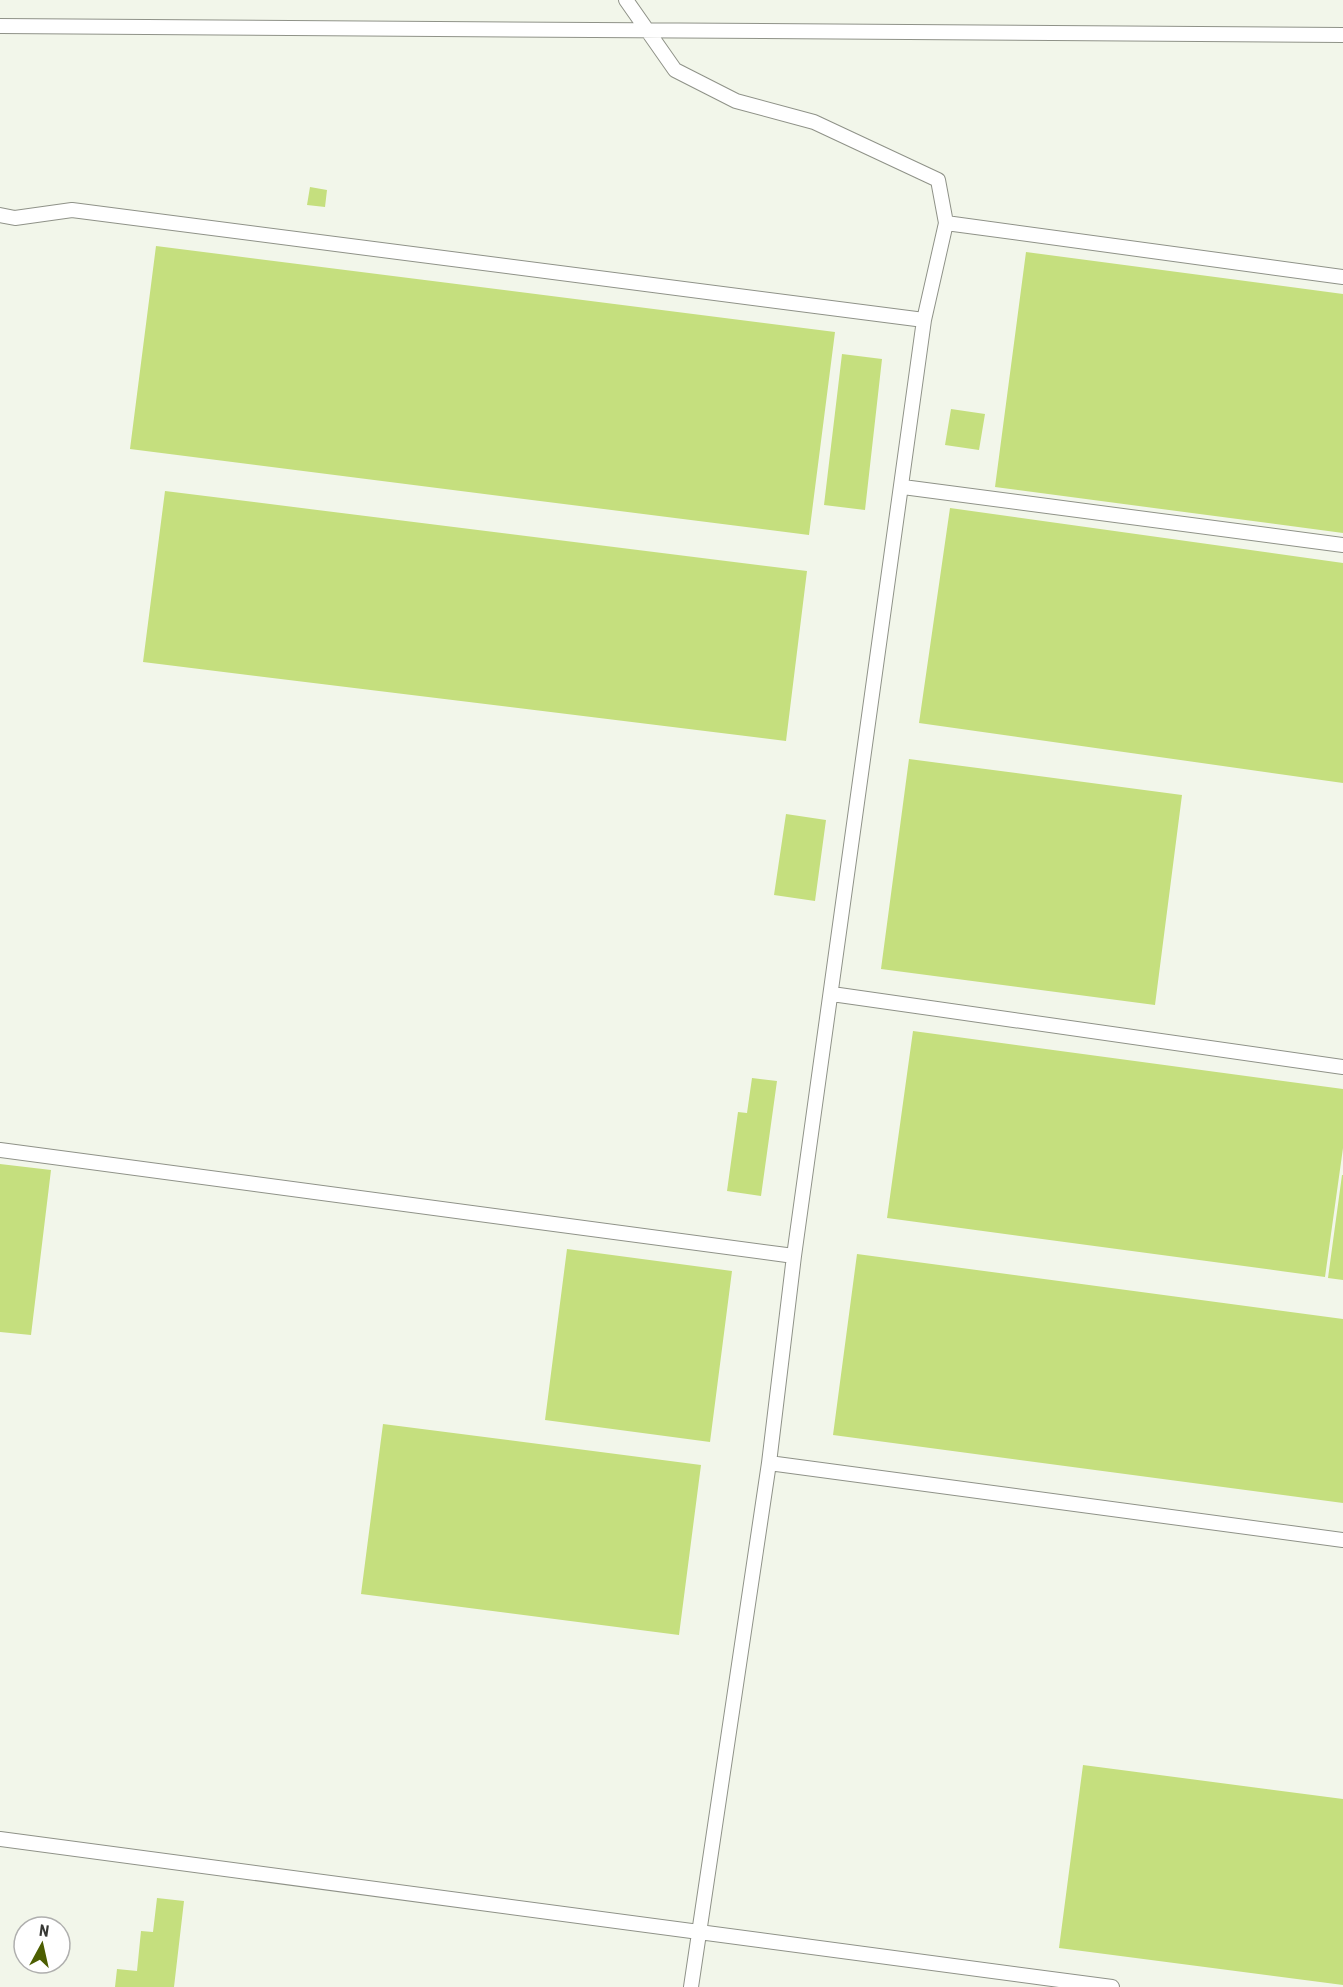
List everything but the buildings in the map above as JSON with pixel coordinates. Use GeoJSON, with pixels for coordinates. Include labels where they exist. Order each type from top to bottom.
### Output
{"type":"FeatureCollection","features":[{"type":"Feature","properties":{"kind":"lane"},"geometry":{"type":"LineString","coordinates":[[626,0],[650,31],[675,70],[736,101],[814,122],[938,180],[946,223],[924,320],[903,487],[860,775],[832,994],[794,1256],[769,1464],[690,1987]]}},
{"type":"Feature","properties":{"kind":"lane"},"geometry":{"type":"LineString","coordinates":[[0,26],[1343,35]]}},
{"type":"Feature","properties":{"kind":"lane"},"geometry":{"type":"LineString","coordinates":[[0,215],[15,218],[72,210],[924,320]]}},
{"type":"Feature","properties":{"kind":"lane"},"geometry":{"type":"LineString","coordinates":[[946,223],[1343,277]]}},
{"type":"Feature","properties":{"kind":"lane"},"geometry":{"type":"LineString","coordinates":[[903,487],[1343,545]]}},
{"type":"Feature","properties":{"kind":"lane"},"geometry":{"type":"LineString","coordinates":[[832,994],[1343,1067]]}},
{"type":"Feature","properties":{"kind":"lane"},"geometry":{"type":"LineString","coordinates":[[0,1150],[794,1256]]}},
{"type":"Feature","properties":{"kind":"lane"},"geometry":{"type":"LineString","coordinates":[[769,1464],[1343,1540]]}},
{"type":"Feature","properties":{"kind":"lane"},"geometry":{"type":"LineString","coordinates":[[0,1839],[698,1930],[1112,1987]]}}]}
